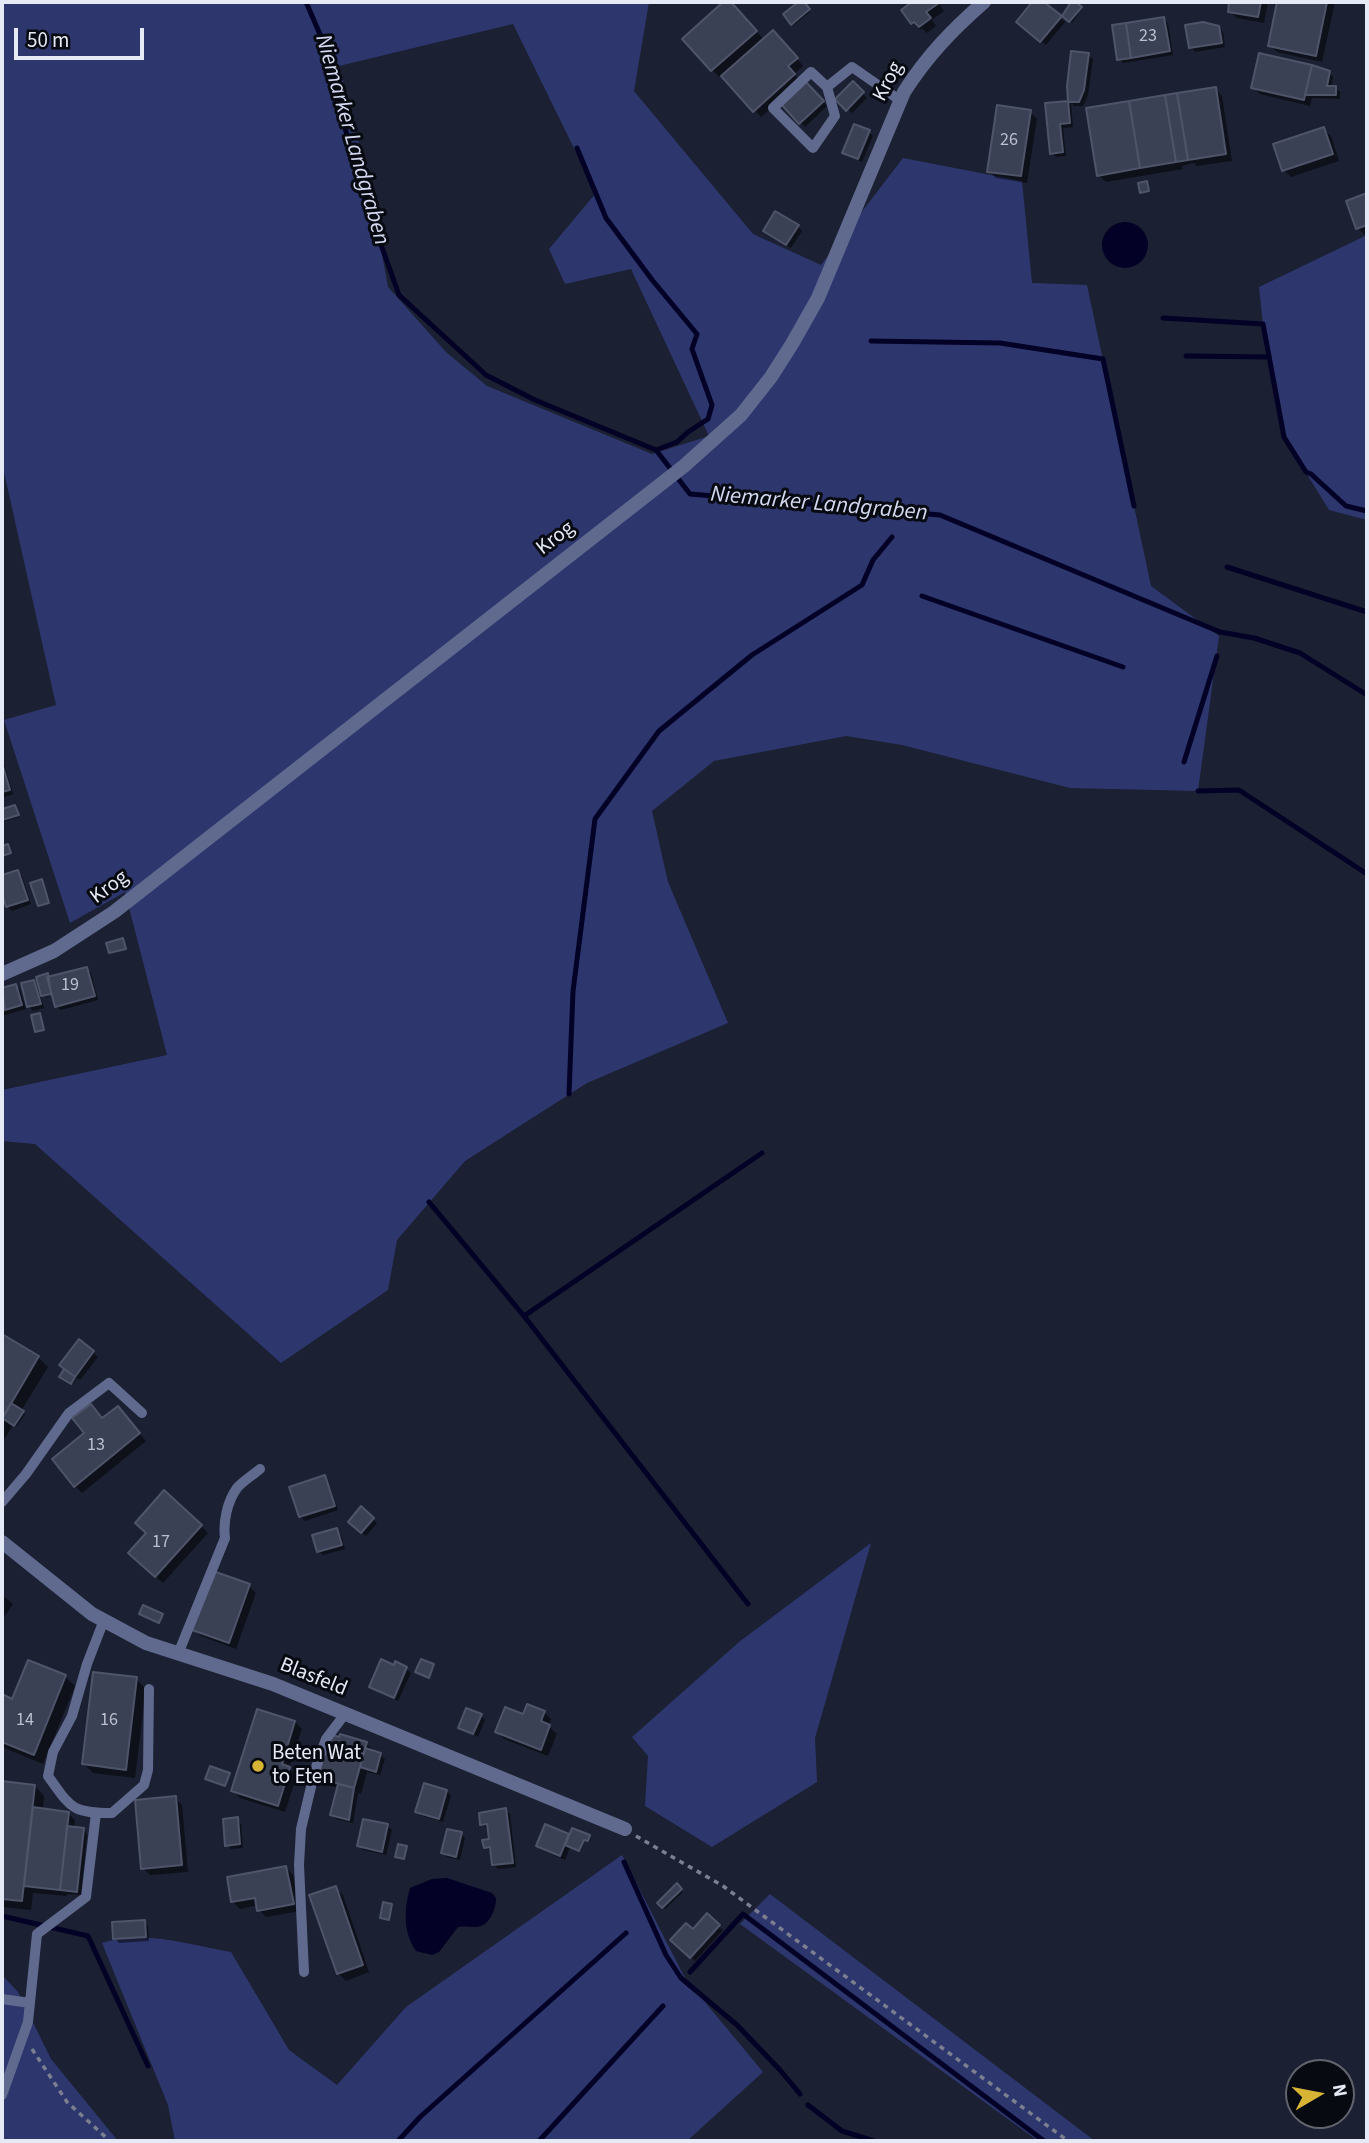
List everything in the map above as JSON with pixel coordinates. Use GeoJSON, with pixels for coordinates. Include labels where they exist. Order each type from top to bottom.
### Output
{"type":"FeatureCollection","features":[{"type":"Feature","properties":{"kind":"street","name":"Krog"},"geometry":{"type":"LineString","coordinates":[[2,974],[54,951],[114,912],[670,478],[741,415],[771,377],[818,298],[901,101],[923,62],[955,27],[984,2]]}},
{"type":"Feature","properties":{"kind":"street","name":"Blasfeld"},"geometry":{"type":"LineString","coordinates":[[2,1542],[92,1614],[146,1643],[272,1684],[625,1829]]}},
{"type":"Feature","properties":{"kind":"lane"},"geometry":{"type":"LineString","coordinates":[[827,87],[852,66],[901,101]]}},
{"type":"Feature","properties":{"kind":"lane"},"geometry":{"type":"LineString","coordinates":[[811,72],[827,87],[835,116],[813,148],[773,107],[811,72]]}},
{"type":"Feature","properties":{"kind":"lane"},"geometry":{"type":"LineString","coordinates":[[2,1503],[26,1475],[69,1413],[109,1383],[142,1413]]}},
{"type":"Feature","properties":{"kind":"lane"},"geometry":{"type":"LineString","coordinates":[[178,1654],[225,1538],[223,1522],[230,1502],[237,1488],[260,1469]]}},
{"type":"Feature","properties":{"kind":"lane"},"geometry":{"type":"LineString","coordinates":[[104,1620],[87,1664],[72,1716],[53,1752],[48,1776],[68,1805],[96,1813],[112,1813],[144,1786],[148,1770],[149,1689]]}},
{"type":"Feature","properties":{"kind":"lane"},"geometry":{"type":"LineString","coordinates":[[304,1972],[299,1865],[301,1829],[315,1770],[326,1739],[345,1714]]}},
{"type":"Feature","properties":{"kind":"lane"},"geometry":{"type":"LineString","coordinates":[[2,2095],[23,2035],[30,2003],[37,1934],[86,1897],[96,1813]]}},
{"type":"Feature","properties":{"kind":"lane"},"geometry":{"type":"LineString","coordinates":[[2,1999],[30,2003]]}},
{"type":"Feature","properties":{"kind":"path"},"geometry":{"type":"LineString","coordinates":[[625,1829],[723,1886],[1068,2141]]}},
{"type":"Feature","properties":{"kind":"path"},"geometry":{"type":"LineString","coordinates":[[23,2035],[67,2102],[110,2141]]}},
{"type":"Feature","properties":{"kind":"shaded area"},"geometry":{"type":"Polygon","coordinates":[[[2,2],[649,2],[634,91],[753,234],[821,265],[903,158],[1022,181],[1032,283],[1087,285],[1151,586],[1219,636],[1198,791],[1070,788],[902,745],[846,736],[714,761],[652,811],[668,882],[728,1023],[587,1083],[465,1161],[397,1240],[388,1290],[281,1363],[35,1144],[2,1141],[2,1090],[167,1055],[125,892],[70,923],[4,720],[56,705],[2,463],[2,2]],[[513,24],[339,66],[369,182],[388,287],[446,352],[487,386],[652,454],[709,436],[631,269],[565,284],[549,249],[596,193],[513,24]]]}},
{"type":"Feature","properties":{"kind":"shaded area"},"geometry":{"type":"Polygon","coordinates":[[[1125,222],[1141,229],[1148,245],[1141,261],[1125,268],[1109,261],[1102,245],[1109,229],[1125,222]]]}},
{"type":"Feature","properties":{"kind":"shaded area"},"geometry":{"type":"Polygon","coordinates":[[[1367,235],[1367,520],[1329,510],[1284,437],[1263,324],[1259,287],[1367,235]]]}},
{"type":"Feature","properties":{"kind":"shaded area"},"geometry":{"type":"Polygon","coordinates":[[[871,1543],[815,1738],[817,1782],[712,1847],[645,1806],[648,1756],[632,1737],[739,1642],[871,1543]]]}},
{"type":"Feature","properties":{"kind":"shaded area"},"geometry":{"type":"Polygon","coordinates":[[[622,1855],[685,1978],[763,2072],[687,2141],[175,2141],[168,2105],[102,1943],[117,1939],[150,1938],[231,1952],[289,2050],[337,2085],[406,2007],[622,1855]]]}},
{"type":"Feature","properties":{"kind":"shaded area"},"geometry":{"type":"Polygon","coordinates":[[[447,1878],[492,1893],[496,1898],[493,1913],[484,1925],[479,1927],[458,1927],[439,1952],[432,1955],[416,1951],[406,1921],[410,1888],[432,1879],[447,1878]]]}},
{"type":"Feature","properties":{"kind":"shaded area"},"geometry":{"type":"Polygon","coordinates":[[[770,1894],[1095,2141],[1038,2141],[740,1924],[770,1894]]]}},
{"type":"Feature","properties":{"kind":"shaded area"},"geometry":{"type":"Polygon","coordinates":[[[2,1975],[18,1992],[51,2059],[118,2141],[2,2141],[2,1975]]]}},
{"type":"Feature","properties":{"kind":"building"},"geometry":{"type":"Polygon","coordinates":[[[723,2],[731,2],[757,31],[711,71],[682,39],[723,2]]]}},
{"type":"Feature","properties":{"kind":"building"},"geometry":{"type":"Polygon","coordinates":[[[798,2],[804,2],[810,9],[791,25],[783,14],[798,2]]]}},
{"type":"Feature","properties":{"kind":"building"},"geometry":{"type":"Polygon","coordinates":[[[912,2],[939,3],[926,12],[931,18],[919,27],[914,22],[911,24],[901,10],[912,2]]]}},
{"type":"Feature","properties":{"kind":"building"},"geometry":{"type":"Polygon","coordinates":[[[1032,2],[1044,2],[1062,16],[1040,42],[1016,22],[1032,2]]]}},
{"type":"Feature","properties":{"kind":"building"},"geometry":{"type":"Polygon","coordinates":[[[1071,2],[1082,7],[1069,22],[1062,16],[1071,2]]]}},
{"type":"Feature","properties":{"kind":"building"},"geometry":{"type":"Polygon","coordinates":[[[1229,2],[1261,2],[1258,17],[1228,12],[1229,2]]]}},
{"type":"Feature","properties":{"kind":"building"},"geometry":{"type":"Polygon","coordinates":[[[1277,2],[1327,2],[1316,56],[1268,46],[1277,2]]]}},
{"type":"Feature","properties":{"kind":"building"},"geometry":{"type":"Polygon","coordinates":[[[1164,17],[1170,51],[1131,58],[1126,23],[1164,17]]]}},
{"type":"Feature","properties":{"kind":"building"},"geometry":{"type":"Polygon","coordinates":[[[1203,22],[1219,26],[1222,43],[1189,48],[1185,25],[1203,22]]]}},
{"type":"Feature","properties":{"kind":"building"},"geometry":{"type":"Polygon","coordinates":[[[1126,23],[1131,58],[1117,60],[1112,25],[1126,23]]]}},
{"type":"Feature","properties":{"kind":"building"},"geometry":{"type":"Polygon","coordinates":[[[773,30],[798,58],[788,66],[795,74],[753,112],[721,76],[773,30]]]}},
{"type":"Feature","properties":{"kind":"building"},"geometry":{"type":"Polygon","coordinates":[[[1071,51],[1089,53],[1084,90],[1079,102],[1068,102],[1071,51]]]}},
{"type":"Feature","properties":{"kind":"building"},"geometry":{"type":"Polygon","coordinates":[[[1259,53],[1312,65],[1304,100],[1251,88],[1259,53]]]}},
{"type":"Feature","properties":{"kind":"building"},"geometry":{"type":"Polygon","coordinates":[[[1312,65],[1330,71],[1327,86],[1336,86],[1336,95],[1305,95],[1312,65]]]}},
{"type":"Feature","properties":{"kind":"building"},"geometry":{"type":"Polygon","coordinates":[[[853,81],[864,92],[846,111],[835,99],[853,81]]]}},
{"type":"Feature","properties":{"kind":"building"},"geometry":{"type":"Polygon","coordinates":[[[806,82],[824,101],[799,124],[781,104],[806,82]]]}},
{"type":"Feature","properties":{"kind":"building"},"geometry":{"type":"Polygon","coordinates":[[[1216,87],[1226,154],[1188,160],[1177,93],[1216,87]]]}},
{"type":"Feature","properties":{"kind":"building"},"geometry":{"type":"Polygon","coordinates":[[[1177,93],[1188,160],[1176,162],[1165,95],[1177,93]]]}},
{"type":"Feature","properties":{"kind":"building"},"geometry":{"type":"Polygon","coordinates":[[[1165,95],[1176,162],[1140,168],[1129,101],[1165,95]]]}},
{"type":"Feature","properties":{"kind":"building"},"geometry":{"type":"Polygon","coordinates":[[[1068,101],[1070,123],[1060,124],[1063,152],[1050,154],[1045,103],[1068,101]]]}},
{"type":"Feature","properties":{"kind":"building"},"geometry":{"type":"Polygon","coordinates":[[[1129,101],[1140,168],[1097,176],[1086,108],[1129,101]]]}},
{"type":"Feature","properties":{"kind":"building"},"geometry":{"type":"Polygon","coordinates":[[[997,105],[1031,110],[1021,176],[987,172],[997,105]]]}},
{"type":"Feature","properties":{"kind":"building"},"geometry":{"type":"Polygon","coordinates":[[[854,124],[870,130],[858,159],[842,153],[854,124]]]}},
{"type":"Feature","properties":{"kind":"building"},"geometry":{"type":"Polygon","coordinates":[[[1324,127],[1333,154],[1282,171],[1273,144],[1324,127]]]}},
{"type":"Feature","properties":{"kind":"building"},"geometry":{"type":"Polygon","coordinates":[[[1147,181],[1149,191],[1140,193],[1138,183],[1147,181]]]}},
{"type":"Feature","properties":{"kind":"building"},"geometry":{"type":"Polygon","coordinates":[[[1367,193],[1367,225],[1356,229],[1346,201],[1367,193]]]}},
{"type":"Feature","properties":{"kind":"building"},"geometry":{"type":"Polygon","coordinates":[[[775,211],[799,225],[786,245],[763,231],[775,211]]]}},
{"type":"Feature","properties":{"kind":"building"},"geometry":{"type":"Polygon","coordinates":[[[2,763],[10,790],[2,792],[2,763]]]}},
{"type":"Feature","properties":{"kind":"building"},"geometry":{"type":"Polygon","coordinates":[[[15,805],[19,815],[2,820],[2,809],[15,805]]]}},
{"type":"Feature","properties":{"kind":"building"},"geometry":{"type":"Polygon","coordinates":[[[8,844],[11,853],[2,856],[2,846],[8,844]]]}},
{"type":"Feature","properties":{"kind":"building"},"geometry":{"type":"Polygon","coordinates":[[[18,870],[28,900],[6,907],[2,894],[2,875],[18,870]]]}},
{"type":"Feature","properties":{"kind":"building"},"geometry":{"type":"Polygon","coordinates":[[[42,879],[49,903],[38,906],[30,883],[42,879]]]}},
{"type":"Feature","properties":{"kind":"building"},"geometry":{"type":"Polygon","coordinates":[[[123,938],[126,949],[109,953],[106,943],[123,938]]]}},
{"type":"Feature","properties":{"kind":"building"},"geometry":{"type":"Polygon","coordinates":[[[87,967],[95,996],[55,1007],[47,977],[87,967]]]}},
{"type":"Feature","properties":{"kind":"building"},"geometry":{"type":"Polygon","coordinates":[[[48,973],[51,994],[41,996],[36,977],[48,973]]]}},
{"type":"Feature","properties":{"kind":"building"},"geometry":{"type":"Polygon","coordinates":[[[34,980],[41,1004],[27,1007],[21,983],[34,980]]]}},
{"type":"Feature","properties":{"kind":"building"},"geometry":{"type":"Polygon","coordinates":[[[16,984],[22,1005],[5,1010],[2,988],[16,984]]]}},
{"type":"Feature","properties":{"kind":"building"},"geometry":{"type":"Polygon","coordinates":[[[40,1013],[44,1030],[35,1032],[31,1015],[40,1013]]]}},
{"type":"Feature","properties":{"kind":"building"},"geometry":{"type":"Polygon","coordinates":[[[2,1334],[39,1356],[2,1419],[2,1334]]]}},
{"type":"Feature","properties":{"kind":"building"},"geometry":{"type":"Polygon","coordinates":[[[79,1339],[94,1351],[75,1377],[59,1365],[79,1339]]]}},
{"type":"Feature","properties":{"kind":"building"},"geometry":{"type":"Polygon","coordinates":[[[64,1369],[75,1377],[71,1384],[59,1377],[64,1369]]]}},
{"type":"Feature","properties":{"kind":"building"},"geometry":{"type":"Polygon","coordinates":[[[11,1403],[24,1411],[14,1426],[2,1418],[11,1403]]]}},
{"type":"Feature","properties":{"kind":"building"},"geometry":{"type":"Polygon","coordinates":[[[91,1404],[102,1418],[118,1406],[140,1433],[74,1487],[52,1459],[84,1433],[72,1418],[91,1404]]]}},
{"type":"Feature","properties":{"kind":"building"},"geometry":{"type":"Polygon","coordinates":[[[325,1475],[335,1506],[299,1517],[289,1487],[325,1475]]]}},
{"type":"Feature","properties":{"kind":"building"},"geometry":{"type":"Polygon","coordinates":[[[164,1490],[202,1525],[155,1577],[128,1553],[146,1533],[135,1523],[164,1490]]]}},
{"type":"Feature","properties":{"kind":"building"},"geometry":{"type":"Polygon","coordinates":[[[361,1506],[374,1518],[361,1533],[348,1522],[361,1506]]]}},
{"type":"Feature","properties":{"kind":"building"},"geometry":{"type":"Polygon","coordinates":[[[337,1528],[342,1545],[317,1552],[312,1535],[337,1528]]]}},
{"type":"Feature","properties":{"kind":"building"},"geometry":{"type":"Polygon","coordinates":[[[213,1571],[250,1584],[229,1643],[192,1630],[213,1571]]]}},
{"type":"Feature","properties":{"kind":"building"},"geometry":{"type":"Polygon","coordinates":[[[143,1605],[163,1614],[159,1623],[139,1614],[143,1605]]]}},
{"type":"Feature","properties":{"kind":"building"},"geometry":{"type":"Polygon","coordinates":[[[381,1659],[394,1665],[395,1661],[407,1667],[394,1698],[369,1687],[381,1659]]]}},
{"type":"Feature","properties":{"kind":"building"},"geometry":{"type":"Polygon","coordinates":[[[421,1659],[434,1664],[429,1678],[415,1672],[421,1659]]]}},
{"type":"Feature","properties":{"kind":"building"},"geometry":{"type":"Polygon","coordinates":[[[28,1660],[66,1675],[34,1755],[2,1742],[2,1694],[12,1699],[28,1660]]]}},
{"type":"Feature","properties":{"kind":"building"},"geometry":{"type":"Polygon","coordinates":[[[93,1672],[137,1677],[126,1770],[82,1764],[93,1672]]]}},
{"type":"Feature","properties":{"kind":"building"},"geometry":{"type":"Polygon","coordinates":[[[527,1704],[545,1711],[541,1721],[550,1725],[541,1750],[495,1732],[505,1707],[523,1714],[527,1704]]]}},
{"type":"Feature","properties":{"kind":"building"},"geometry":{"type":"Polygon","coordinates":[[[466,1708],[482,1714],[473,1734],[458,1728],[466,1708]]]}},
{"type":"Feature","properties":{"kind":"building"},"geometry":{"type":"Polygon","coordinates":[[[257,1709],[295,1721],[282,1764],[290,1767],[278,1806],[231,1791],[257,1709]]]}},
{"type":"Feature","properties":{"kind":"building"},"geometry":{"type":"Polygon","coordinates":[[[330,1734],[339,1737],[340,1734],[367,1742],[354,1788],[318,1778],[330,1734]]]}},
{"type":"Feature","properties":{"kind":"building"},"geometry":{"type":"Polygon","coordinates":[[[365,1748],[381,1753],[376,1772],[360,1767],[365,1748]]]}},
{"type":"Feature","properties":{"kind":"building"},"geometry":{"type":"Polygon","coordinates":[[[210,1766],[230,1773],[225,1786],[205,1779],[210,1766]]]}},
{"type":"Feature","properties":{"kind":"building"},"geometry":{"type":"Polygon","coordinates":[[[2,1781],[35,1785],[22,1901],[2,1899],[2,1781]]]}},
{"type":"Feature","properties":{"kind":"building"},"geometry":{"type":"Polygon","coordinates":[[[424,1783],[447,1790],[439,1819],[415,1812],[424,1783]]]}},
{"type":"Feature","properties":{"kind":"building"},"geometry":{"type":"Polygon","coordinates":[[[338,1784],[354,1788],[349,1820],[330,1815],[338,1784]]]}},
{"type":"Feature","properties":{"kind":"building"},"geometry":{"type":"Polygon","coordinates":[[[176,1796],[182,1865],[141,1869],[135,1800],[176,1796]]]}},
{"type":"Feature","properties":{"kind":"building"},"geometry":{"type":"Polygon","coordinates":[[[33,1807],[69,1812],[60,1890],[24,1886],[33,1807]]]}},
{"type":"Feature","properties":{"kind":"building"},"geometry":{"type":"Polygon","coordinates":[[[506,1808],[513,1863],[492,1865],[490,1847],[484,1848],[482,1840],[489,1839],[487,1824],[480,1825],[479,1813],[506,1808]]]}},
{"type":"Feature","properties":{"kind":"building"},"geometry":{"type":"Polygon","coordinates":[[[238,1817],[240,1844],[225,1846],[223,1819],[238,1817]]]}},
{"type":"Feature","properties":{"kind":"building"},"geometry":{"type":"Polygon","coordinates":[[[363,1819],[388,1824],[382,1852],[357,1846],[363,1819]]]}},
{"type":"Feature","properties":{"kind":"building"},"geometry":{"type":"Polygon","coordinates":[[[545,1824],[569,1834],[560,1856],[536,1846],[545,1824]]]}},
{"type":"Feature","properties":{"kind":"building"},"geometry":{"type":"Polygon","coordinates":[[[67,1826],[84,1828],[77,1892],[60,1890],[67,1826]]]}},
{"type":"Feature","properties":{"kind":"building"},"geometry":{"type":"Polygon","coordinates":[[[572,1828],[590,1835],[588,1841],[584,1840],[579,1851],[565,1845],[572,1828]]]}},
{"type":"Feature","properties":{"kind":"building"},"geometry":{"type":"Polygon","coordinates":[[[447,1829],[462,1832],[456,1857],[441,1853],[447,1829]]]}},
{"type":"Feature","properties":{"kind":"building"},"geometry":{"type":"Polygon","coordinates":[[[398,1844],[407,1846],[404,1859],[395,1857],[398,1844]]]}},
{"type":"Feature","properties":{"kind":"building"},"geometry":{"type":"Polygon","coordinates":[[[286,1866],[294,1904],[257,1911],[255,1898],[231,1902],[227,1877],[286,1866]]]}},
{"type":"Feature","properties":{"kind":"building"},"geometry":{"type":"Polygon","coordinates":[[[677,1883],[682,1889],[662,1908],[657,1903],[677,1883]]]}},
{"type":"Feature","properties":{"kind":"building"},"geometry":{"type":"Polygon","coordinates":[[[336,1886],[363,1965],[337,1974],[309,1895],[336,1886]]]}},
{"type":"Feature","properties":{"kind":"building"},"geometry":{"type":"Polygon","coordinates":[[[383,1902],[392,1904],[389,1920],[380,1918],[383,1902]]]}},
{"type":"Feature","properties":{"kind":"building"},"geometry":{"type":"Polygon","coordinates":[[[707,1913],[720,1925],[690,1958],[670,1940],[686,1923],[693,1929],[707,1913]]]}},
{"type":"Feature","properties":{"kind":"building"},"geometry":{"type":"Polygon","coordinates":[[[145,1920],[146,1937],[113,1939],[112,1922],[145,1920]]]}},
{"type":"Feature","properties":{"kind":"waterway","name":"Niemarker Landgraben"},"geometry":{"type":"LineString","coordinates":[[306,2],[322,39],[361,189],[399,295],[486,375],[535,400],[656,450],[690,494],[940,515],[1220,632],[1254,638],[1300,653],[1367,695]]}},
{"type":"Feature","properties":{"kind":"waterway"},"geometry":{"type":"LineString","coordinates":[[577,148],[606,218],[697,334],[692,349],[712,405],[708,419],[677,442],[656,450]]}},
{"type":"Feature","properties":{"kind":"waterway"},"geometry":{"type":"LineString","coordinates":[[1163,318],[1263,324],[1284,437],[1306,472],[1346,506],[1367,511]]}},
{"type":"Feature","properties":{"kind":"waterway"},"geometry":{"type":"LineString","coordinates":[[871,341],[1000,343],[1103,359],[1134,506]]}},
{"type":"Feature","properties":{"kind":"waterway"},"geometry":{"type":"LineString","coordinates":[[1186,356],[1269,357]]}},
{"type":"Feature","properties":{"kind":"waterway"},"geometry":{"type":"LineString","coordinates":[[569,1094],[573,991],[595,819],[659,731],[752,655],[862,585],[873,560],[892,537]]}},
{"type":"Feature","properties":{"kind":"waterway"},"geometry":{"type":"LineString","coordinates":[[1227,567],[1367,612]]}},
{"type":"Feature","properties":{"kind":"waterway"},"geometry":{"type":"LineString","coordinates":[[922,596],[1123,667]]}},
{"type":"Feature","properties":{"kind":"waterway"},"geometry":{"type":"LineString","coordinates":[[1184,762],[1217,656]]}},
{"type":"Feature","properties":{"kind":"waterway"},"geometry":{"type":"LineString","coordinates":[[1198,791],[1239,790],[1367,874]]}},
{"type":"Feature","properties":{"kind":"waterway"},"geometry":{"type":"LineString","coordinates":[[748,1604],[524,1316],[762,1153]]}},
{"type":"Feature","properties":{"kind":"waterway"},"geometry":{"type":"LineString","coordinates":[[429,1202],[524,1316]]}},
{"type":"Feature","properties":{"kind":"waterway"},"geometry":{"type":"LineString","coordinates":[[624,1862],[666,1955],[681,1978],[737,2025],[800,2094]]}},
{"type":"Feature","properties":{"kind":"waterway"},"geometry":{"type":"LineString","coordinates":[[690,1972],[743,1914],[1044,2141]]}},
{"type":"Feature","properties":{"kind":"waterway"},"geometry":{"type":"LineString","coordinates":[[2,1916],[88,1936],[148,2066]]}},
{"type":"Feature","properties":{"kind":"waterway"},"geometry":{"type":"LineString","coordinates":[[398,2141],[420,2117],[626,1933]]}},
{"type":"Feature","properties":{"kind":"waterway"},"geometry":{"type":"LineString","coordinates":[[539,2141],[663,2006]]}},
{"type":"Feature","properties":{"kind":"waterway"},"geometry":{"type":"LineString","coordinates":[[808,2105],[842,2131],[874,2141]]}},
{"type":"Feature","properties":{"kind":"place","name":"Beten Wat to Eten"},"geometry":{"type":"Point","coordinates":[258,1766]}}]}
